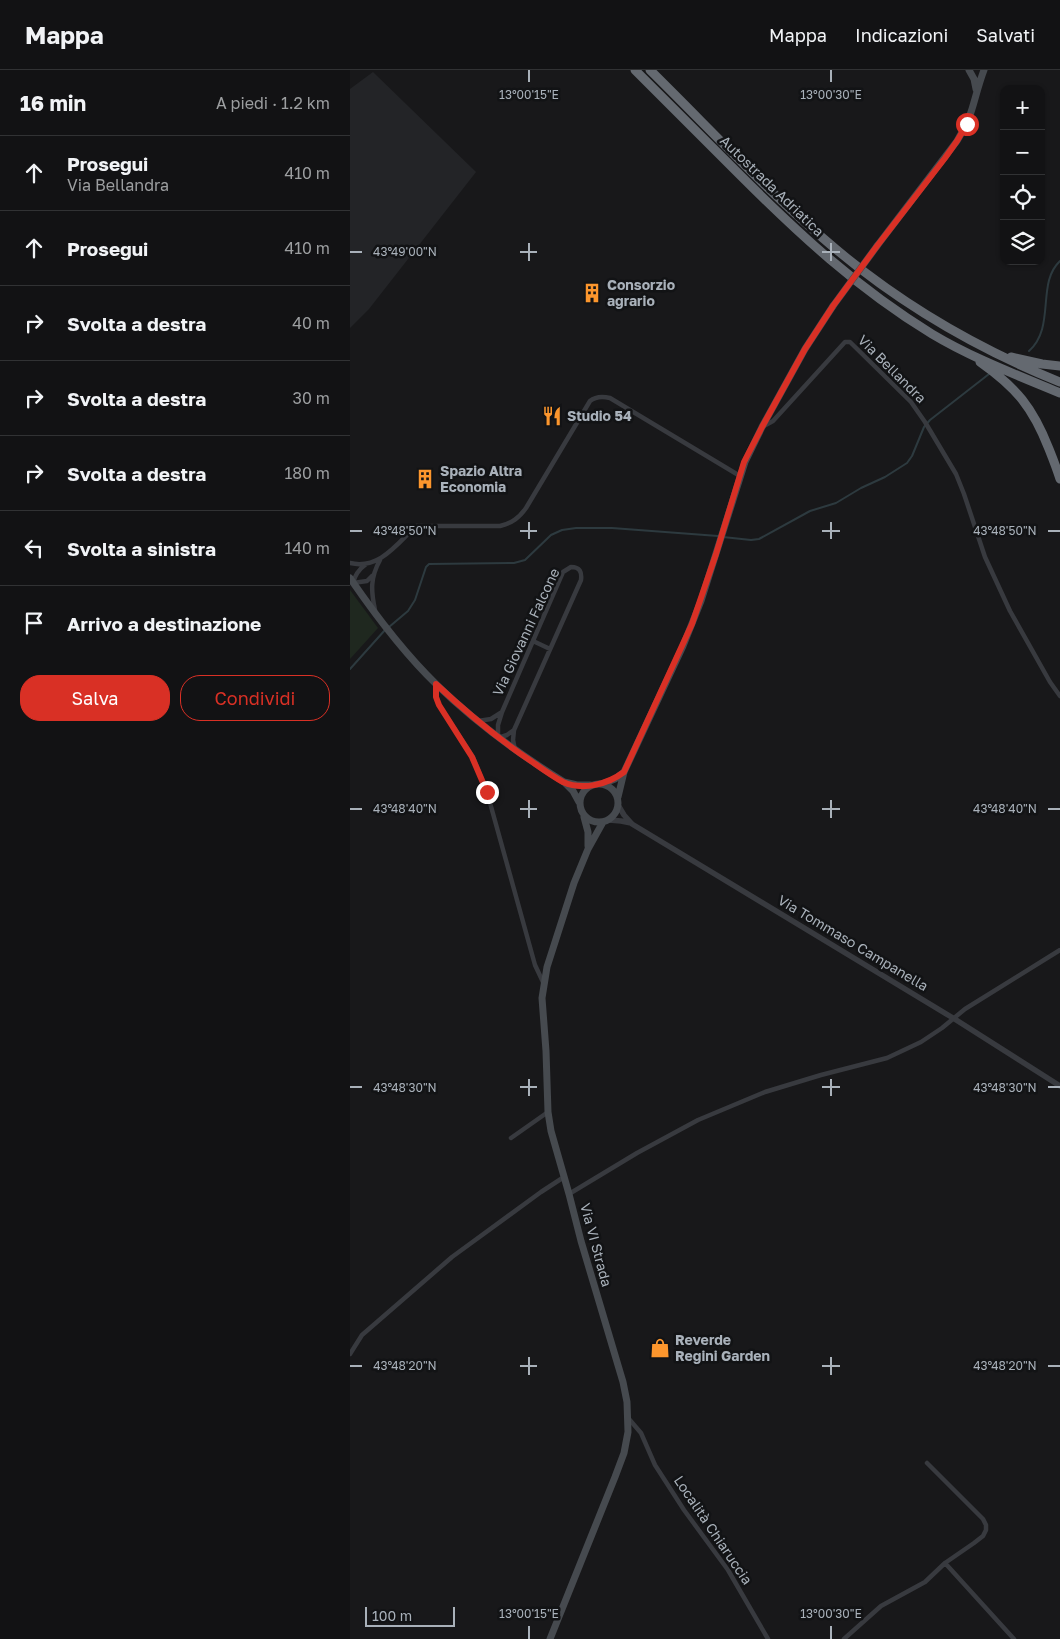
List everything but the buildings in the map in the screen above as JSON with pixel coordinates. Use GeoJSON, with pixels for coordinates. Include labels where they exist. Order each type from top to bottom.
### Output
{"type":"FeatureCollection","features":[{"type":"Feature","properties":{"kind":"highway","name":"Autostrada Adriatica"},"geometry":{"type":"LineString","coordinates":[[634,70],[794,228],[830,261],[866,289],[904,316],[967,353],[1060,393]]}},
{"type":"Feature","properties":{"kind":"highway","name":"Autostrada Adriatica"},"geometry":{"type":"LineString","coordinates":[[650,70],[824,240],[883,285],[949,329],[989,351],[1060,382]]}},
{"type":"Feature","properties":{"kind":"highway"},"geometry":{"type":"LineString","coordinates":[[989,351],[1060,366]]}},
{"type":"Feature","properties":{"kind":"highway"},"geometry":{"type":"LineString","coordinates":[[967,353],[1002,379],[1024,400],[1039,425],[1059,476]]}},
{"type":"Feature","properties":{"kind":"highway"},"geometry":{"type":"LineString","coordinates":[[1059,476],[1060,458]]}},
{"type":"Feature","properties":{"kind":"main road"},"geometry":{"type":"LineString","coordinates":[[969,70],[974,72],[984,70]]}},
{"type":"Feature","properties":{"kind":"main road"},"geometry":{"type":"LineString","coordinates":[[969,70],[974,79],[976,92]]}},
{"type":"Feature","properties":{"kind":"main road"},"geometry":{"type":"LineString","coordinates":[[352,581],[375,614],[413,660],[436,684],[498,738],[564,782],[573,791],[584,817],[593,822],[606,821],[616,813],[624,772],[692,624],[744,462],[805,349],[833,306],[957,141],[967,124],[984,70]]}},
{"type":"Feature","properties":{"kind":"main road"},"geometry":{"type":"LineString","coordinates":[[564,782],[577,785],[602,784],[624,772]]}},
{"type":"Feature","properties":{"kind":"main road"},"geometry":{"type":"LineString","coordinates":[[602,784],[614,791],[618,801]]}},
{"type":"Feature","properties":{"kind":"main road"},"geometry":{"type":"LineString","coordinates":[[579,802],[582,793],[590,785]]}},
{"type":"Feature","properties":{"kind":"main road","name":"Via VI Strada"},"geometry":{"type":"LineString","coordinates":[[584,817],[588,832],[588,849]]}},
{"type":"Feature","properties":{"kind":"main road","name":"Via VI Strada"},"geometry":{"type":"LineString","coordinates":[[550,1639],[624,1452],[629,1418],[623,1382],[551,1131],[548,1112],[542,998],[543,982],[574,883],[588,849],[606,821]]}},
{"type":"Feature","properties":{"kind":"street","name":"Via Bellandra"},"geometry":{"type":"LineString","coordinates":[[762,427],[774,421],[844,342],[850,342],[904,395],[927,424],[956,474],[985,557],[1010,610],[1050,682],[1060,696]]}},
{"type":"Feature","properties":{"kind":"street"},"geometry":{"type":"LineString","coordinates":[[352,581],[359,570],[365,565],[380,559],[416,526],[500,526],[511,523],[526,508],[590,401],[594,398],[602,396],[610,398],[740,476]]}},
{"type":"Feature","properties":{"kind":"street"},"geometry":{"type":"LineString","coordinates":[[375,614],[372,576],[380,559]]}},
{"type":"Feature","properties":{"kind":"street"},"geometry":{"type":"LineString","coordinates":[[350,563],[365,565]]}},
{"type":"Feature","properties":{"kind":"street","name":"Via Giovanni Falcone"},"geometry":{"type":"LineString","coordinates":[[498,738],[498,725],[502,712],[563,572],[571,567],[576,567],[582,575],[581,580],[514,730],[515,750]]}},
{"type":"Feature","properties":{"kind":"street"},"geometry":{"type":"LineString","coordinates":[[352,581],[367,580],[372,576]]}},
{"type":"Feature","properties":{"kind":"street"},"geometry":{"type":"LineString","coordinates":[[533,641],[550,649]]}},
{"type":"Feature","properties":{"kind":"street"},"geometry":{"type":"LineString","coordinates":[[436,684],[436,697],[439,705],[472,757],[487,792],[535,964],[543,982]]}},
{"type":"Feature","properties":{"kind":"street","name":"Via Giovanni Falcone"},"geometry":{"type":"LineString","coordinates":[[478,721],[491,719],[502,712]]}},
{"type":"Feature","properties":{"kind":"street"},"geometry":{"type":"LineString","coordinates":[[498,738],[514,730]]}},
{"type":"Feature","properties":{"kind":"street","name":"Via Tommaso Campanella"},"geometry":{"type":"LineString","coordinates":[[618,801],[624,815],[632,824]]}},
{"type":"Feature","properties":{"kind":"street","name":"Via Tommaso Campanella"},"geometry":{"type":"LineString","coordinates":[[606,821],[621,820],[632,824],[953,1018],[1060,1086]]}},
{"type":"Feature","properties":{"kind":"street"},"geometry":{"type":"LineString","coordinates":[[570,1194],[698,1120],[765,1092],[887,1058],[921,1042],[964,1008],[1060,950]]}},
{"type":"Feature","properties":{"kind":"street"},"geometry":{"type":"LineString","coordinates":[[511,1138],[548,1112]]}},
{"type":"Feature","properties":{"kind":"street"},"geometry":{"type":"LineString","coordinates":[[350,1354],[362,1335],[425,1280],[469,1245],[564,1177]]}},
{"type":"Feature","properties":{"kind":"street","name":"Località Chiaruccia"},"geometry":{"type":"LineString","coordinates":[[629,1418],[641,1433],[655,1465],[684,1510],[728,1570],[768,1639]]}},
{"type":"Feature","properties":{"kind":"street"},"geometry":{"type":"LineString","coordinates":[[628,1432],[641,1433]]}},
{"type":"Feature","properties":{"kind":"street"},"geometry":{"type":"LineString","coordinates":[[844,1639],[876,1611],[924,1582],[983,1536],[986,1530],[983,1519],[927,1463]]}},
{"type":"Feature","properties":{"kind":"street"},"geometry":{"type":"LineString","coordinates":[[945,1564],[1014,1639]]}},
{"type":"Feature","properties":{"kind":"shaded area"},"geometry":{"type":"Polygon","coordinates":[[[373,72],[476,172],[369,309],[350,328],[350,89],[373,72]]]}},
{"type":"Feature","properties":{"kind":"shaded area"},"geometry":{"type":"Polygon","coordinates":[[[350,590],[378,628],[350,659],[350,590]]]}},
{"type":"Feature","properties":{"kind":"waterway"},"geometry":{"type":"LineString","coordinates":[[1029,351],[1037,341],[1042,330],[1049,281],[1053,270],[1060,261]]}},
{"type":"Feature","properties":{"kind":"waterway"},"geometry":{"type":"LineString","coordinates":[[723,537],[759,539],[810,511],[836,503],[861,488],[885,477],[907,463],[912,456],[924,427],[930,420],[989,374]]}},
{"type":"Feature","properties":{"kind":"waterway"},"geometry":{"type":"LineString","coordinates":[[389,627],[408,611],[415,600],[426,567],[429,564],[514,563],[525,560],[551,535],[562,530],[576,528],[612,528],[718,536]]}},
{"type":"Feature","properties":{"kind":"waterway"},"geometry":{"type":"LineString","coordinates":[[350,669],[385,630]]}},
{"type":"Feature","properties":{"kind":"place","name":"Consorzio agrario"},"geometry":{"type":"Point","coordinates":[592,293]}},
{"type":"Feature","properties":{"kind":"place","name":"Studio 54"},"geometry":{"type":"Point","coordinates":[552,416]}},
{"type":"Feature","properties":{"kind":"place","name":"Spazio Altra Economia"},"geometry":{"type":"Point","coordinates":[425,479]}},
{"type":"Feature","properties":{"kind":"place","name":"Reverde Regini Garden"},"geometry":{"type":"Point","coordinates":[660,1348]}},
{"type":"Feature","properties":{"kind":"route"},"geometry":{"type":"LineString","coordinates":[[487,792],[472,757],[439,705],[435,690],[436,684],[498,738],[564,782],[577,785],[602,784],[624,772],[692,624],[701,601],[744,462],[762,427],[813,335],[877,246],[945,158],[967,124]]}}]}
